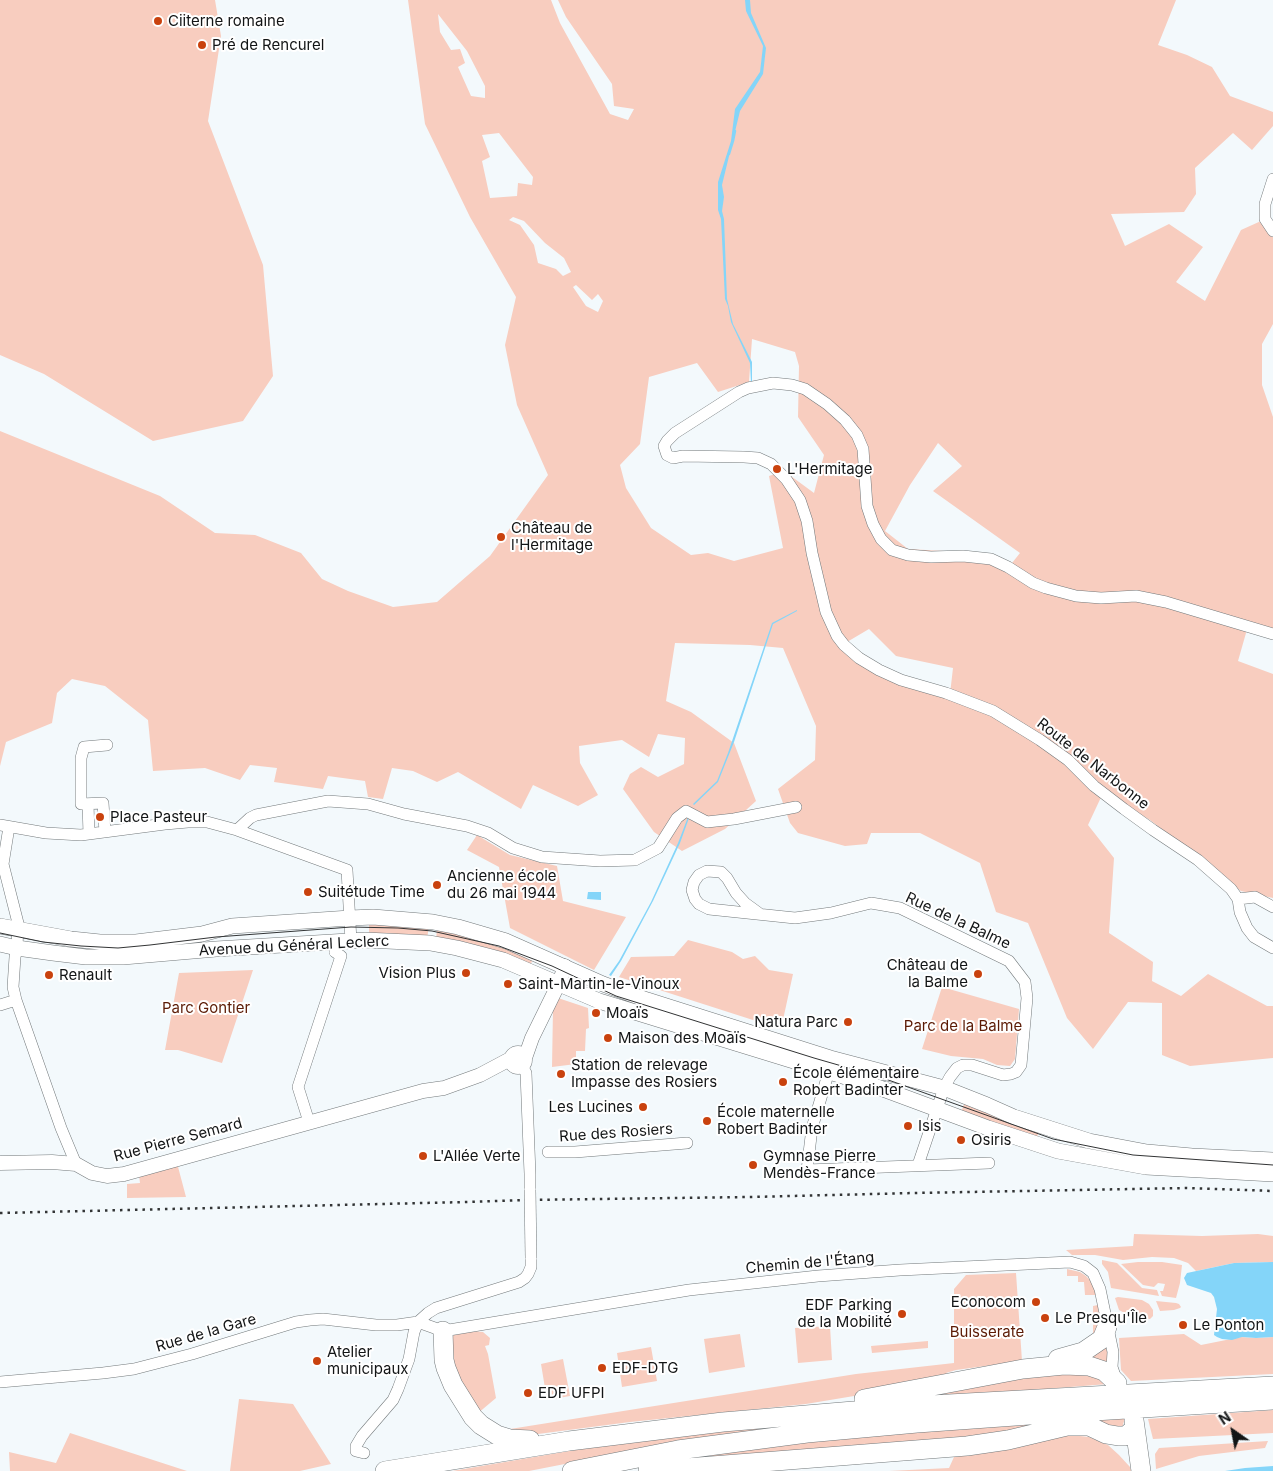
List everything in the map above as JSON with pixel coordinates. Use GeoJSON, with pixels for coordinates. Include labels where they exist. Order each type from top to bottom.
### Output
{"type":"FeatureCollection","features":[{"type":"Feature","properties":{"kind":"highway"},"geometry":{"type":"LineString","coordinates":[[1023,1369],[1083,1352],[1102,1339],[1107,1327]]}},
{"type":"Feature","properties":{"kind":"highway"},"geometry":{"type":"LineString","coordinates":[[443,1331],[444,1360],[448,1376],[466,1407],[481,1425],[497,1435],[510,1439],[569,1441]]}},
{"type":"Feature","properties":{"kind":"highway"},"geometry":{"type":"LineString","coordinates":[[645,1431],[722,1417],[809,1408],[1023,1369],[1064,1365],[1089,1366],[1104,1371],[1117,1383]]}},
{"type":"Feature","properties":{"kind":"highway"},"geometry":{"type":"LineString","coordinates":[[385,1471],[569,1441],[722,1422],[913,1406],[1273,1386]]}},
{"type":"Feature","properties":{"kind":"highway"},"geometry":{"type":"LineString","coordinates":[[572,1471],[678,1450],[826,1432],[1019,1415],[1273,1400]]}},
{"type":"Feature","properties":{"kind":"highway"},"geometry":{"type":"LineString","coordinates":[[1106,1434],[1126,1436],[1134,1422],[1141,1470]]}},
{"type":"Feature","properties":{"kind":"highway"},"geometry":{"type":"LineString","coordinates":[[648,1471],[967,1446],[1008,1440],[1067,1426],[1089,1426],[1106,1434],[1122,1445],[1141,1470]]}},
{"type":"Feature","properties":{"kind":"main road","name":"Avenue du Général Leclerc"},"geometry":{"type":"LineString","coordinates":[[0,926],[18,926],[71,939],[100,942],[136,942],[202,934],[232,926],[350,918],[372,917],[434,922],[506,941],[603,984],[647,1000],[830,1058],[944,1088],[987,1104],[1014,1117],[1089,1141],[1156,1152],[1273,1160]]}},
{"type":"Feature","properties":{"kind":"main road","name":"Avenue du Général Leclerc"},"geometry":{"type":"LineString","coordinates":[[0,944],[17,948],[86,956],[123,957],[365,940],[430,943],[503,960],[598,1001],[872,1085],[1038,1145],[1080,1156],[1146,1167],[1273,1174]]}},
{"type":"Feature","properties":{"kind":"street"},"geometry":{"type":"LineString","coordinates":[[1273,179],[1265,204],[1265,218],[1273,231]]}},
{"type":"Feature","properties":{"kind":"street","name":"Route de Narbonne"},"geometry":{"type":"LineString","coordinates":[[1273,634],[1166,602],[1136,596],[1101,598],[1076,596],[1033,583],[991,559],[963,556],[932,557],[908,555],[892,550],[881,539],[872,524],[867,506],[863,449],[857,435],[845,420],[827,404],[805,389],[792,385],[773,383],[753,386],[739,392],[675,433],[664,446],[664,451],[673,458],[692,456],[758,458],[771,464],[781,473],[800,500],[826,612],[837,636],[844,645],[878,670],[901,680],[993,710],[1014,722],[1068,760],[1094,786],[1153,830],[1198,860],[1232,889],[1238,899],[1240,912],[1247,928],[1254,937],[1273,948]]}},
{"type":"Feature","properties":{"kind":"street"},"geometry":{"type":"LineString","coordinates":[[105,832],[103,803],[81,804],[81,752],[84,747],[107,745]]}},
{"type":"Feature","properties":{"kind":"street"},"geometry":{"type":"LineString","coordinates":[[237,830],[256,815],[328,801],[368,804],[404,814],[467,826],[488,833],[513,848],[542,857],[600,861],[634,860],[658,848],[677,818],[686,811],[707,822],[734,819],[796,807]]}},
{"type":"Feature","properties":{"kind":"street"},"geometry":{"type":"LineString","coordinates":[[88,804],[89,834]]}},
{"type":"Feature","properties":{"kind":"street"},"geometry":{"type":"LineString","coordinates":[[0,1163],[52,1162],[76,1164],[61,1128],[13,988],[18,926],[3,864],[5,826],[46,833],[89,834],[164,824],[208,822],[237,830],[347,870],[351,941]]}},
{"type":"Feature","properties":{"kind":"street","name":"Rue de la Balme"},"geometry":{"type":"LineString","coordinates":[[760,914],[745,903],[721,872],[707,871],[698,875],[694,882],[692,890],[695,900],[709,909],[795,918],[831,913],[871,903],[900,908],[1009,961],[1026,982],[1027,998],[1021,1065],[1016,1072],[1003,1075],[972,1065],[963,1065],[957,1068],[944,1088],[918,1165]]}},
{"type":"Feature","properties":{"kind":"street"},"geometry":{"type":"LineString","coordinates":[[1238,899],[1255,897],[1273,908]]}},
{"type":"Feature","properties":{"kind":"street"},"geometry":{"type":"LineString","coordinates":[[309,1122],[298,1087],[341,956],[335,952],[336,950]]}},
{"type":"Feature","properties":{"kind":"street"},"geometry":{"type":"LineString","coordinates":[[364,1453],[356,1451],[356,1446],[362,1436],[393,1400],[409,1359],[414,1332],[418,1322],[436,1308],[519,1282],[525,1278],[531,1267],[526,1073],[518,1060],[532,1038],[559,983],[565,966]]}},
{"type":"Feature","properties":{"kind":"street"},"geometry":{"type":"LineString","coordinates":[[0,1005],[16,1000]]}},
{"type":"Feature","properties":{"kind":"street","name":"Rue Pierre Semard"},"geometry":{"type":"LineString","coordinates":[[76,1164],[92,1173],[107,1176],[124,1174],[423,1091],[444,1088],[518,1060]]}},
{"type":"Feature","properties":{"kind":"street"},"geometry":{"type":"LineString","coordinates":[[829,1071],[812,1128],[807,1170],[990,1163]]}},
{"type":"Feature","properties":{"kind":"street","name":"Rue des Rosiers"},"geometry":{"type":"LineString","coordinates":[[548,1152],[575,1152],[687,1143]]}},
{"type":"Feature","properties":{"kind":"street","name":"Chemin de l'Étang"},"geometry":{"type":"LineString","coordinates":[[418,1322],[443,1331],[558,1313],[676,1291],[818,1276],[1070,1262],[1084,1266],[1093,1273],[1100,1289],[1112,1352],[1112,1368],[1117,1383]]}},
{"type":"Feature","properties":{"kind":"street","name":"Rue de la Gare"},"geometry":{"type":"LineString","coordinates":[[0,1382],[134,1369],[192,1354],[296,1322],[323,1319],[376,1325],[418,1322]]}},
{"type":"Feature","properties":{"kind":"green space"},"geometry":{"type":"Polygon","coordinates":[[[0,0],[215,0],[221,36],[208,121],[263,265],[273,376],[243,421],[153,441],[44,374],[0,355],[0,0]]]}},
{"type":"Feature","properties":{"kind":"green space"},"geometry":{"type":"Polygon","coordinates":[[[408,0],[551,0],[560,23],[610,114],[628,120],[634,109],[614,106],[612,84],[566,17],[558,0],[1176,0],[1158,45],[1187,55],[1212,67],[1230,96],[1273,112],[1273,126],[1252,150],[1233,133],[1195,168],[1196,194],[1184,212],[1111,214],[1125,246],[1169,224],[1203,247],[1176,282],[1205,301],[1241,230],[1261,221],[1273,236],[1273,324],[1262,344],[1262,385],[1273,417],[1273,634],[1248,626],[1238,661],[1273,674],[1273,898],[1241,891],[1150,820],[1103,793],[1088,825],[1114,858],[1109,933],[1153,962],[1152,981],[1181,996],[1208,974],[1267,1006],[1273,1006],[1273,1058],[1190,1066],[1162,1055],[1162,1003],[1128,1002],[1093,1049],[1067,1018],[1028,923],[996,912],[980,863],[920,833],[871,833],[867,844],[845,846],[798,833],[790,823],[778,789],[815,760],[816,726],[783,648],[675,643],[666,701],[691,712],[734,743],[756,801],[725,829],[682,851],[654,832],[623,789],[630,774],[641,767],[658,777],[684,764],[685,738],[658,734],[649,757],[622,740],[579,746],[580,763],[598,795],[578,806],[533,785],[521,809],[458,772],[437,782],[413,771],[392,768],[383,799],[368,797],[365,781],[328,776],[323,789],[274,782],[277,768],[250,765],[240,780],[205,768],[153,771],[148,720],[105,686],[72,679],[57,693],[52,723],[6,742],[0,766],[0,431],[160,496],[215,533],[255,535],[301,553],[322,579],[348,591],[393,607],[437,602],[490,556],[548,475],[517,405],[505,345],[516,297],[470,217],[425,124],[408,0]],[[438,14],[440,32],[451,50],[460,49],[465,63],[458,67],[471,96],[485,98],[485,86],[467,51],[438,14]],[[499,133],[482,135],[490,157],[482,161],[490,198],[517,196],[518,183],[532,185],[533,177],[499,133]],[[513,217],[509,220],[520,225],[534,245],[538,263],[556,269],[563,276],[571,272],[564,258],[545,243],[524,221],[513,217]],[[576,285],[573,287],[586,306],[598,312],[603,301],[598,294],[592,300],[576,285]],[[752,339],[749,382],[718,392],[697,363],[649,377],[640,444],[620,465],[626,488],[651,528],[691,555],[708,553],[734,561],[783,548],[769,476],[784,471],[814,493],[824,455],[798,417],[799,366],[795,352],[752,339]],[[938,443],[910,485],[885,531],[908,549],[980,553],[1000,557],[1012,563],[1020,553],[933,491],[962,466],[938,443]],[[869,629],[847,642],[879,672],[950,694],[953,668],[896,656],[869,629]]]}},
{"type":"Feature","properties":{"kind":"green space"},"geometry":{"type":"Polygon","coordinates":[[[477,835],[510,855],[557,866],[563,901],[626,917],[594,970],[510,928],[499,867],[467,850],[477,835]]]}},
{"type":"Feature","properties":{"kind":"green space"},"geometry":{"type":"Polygon","coordinates":[[[369,921],[429,925],[427,940],[369,936],[369,921]]]}},
{"type":"Feature","properties":{"kind":"green space"},"geometry":{"type":"Polygon","coordinates":[[[437,928],[534,956],[530,966],[436,941],[437,928]]]}},
{"type":"Feature","properties":{"kind":"green space"},"geometry":{"type":"Polygon","coordinates":[[[688,940],[732,952],[743,959],[755,956],[769,970],[793,974],[781,1029],[619,977],[631,957],[674,956],[688,940]]]}},
{"type":"Feature","properties":{"kind":"green space","name":"Parc Gontier"},"geometry":{"type":"Polygon","coordinates":[[[253,970],[222,1063],[178,1050],[165,1050],[179,973],[253,970]]]}},
{"type":"Feature","properties":{"kind":"green space","name":"Parc de la Balme"},"geometry":{"type":"Polygon","coordinates":[[[942,987],[1019,1009],[1015,1059],[1010,1066],[997,1065],[983,1059],[951,1056],[922,1049],[942,987]]]}},
{"type":"Feature","properties":{"kind":"green space"},"geometry":{"type":"Polygon","coordinates":[[[558,998],[588,1008],[589,1028],[586,1029],[585,1051],[576,1051],[576,1064],[552,1067],[553,1009],[558,998]]]}},
{"type":"Feature","properties":{"kind":"green space"},"geometry":{"type":"Polygon","coordinates":[[[965,1102],[1039,1132],[1035,1142],[961,1112],[965,1102]]]}},
{"type":"Feature","properties":{"kind":"green space"},"geometry":{"type":"Polygon","coordinates":[[[177,1163],[186,1197],[127,1198],[127,1184],[140,1183],[139,1175],[177,1163]]]}},
{"type":"Feature","properties":{"kind":"green space"},"geometry":{"type":"Polygon","coordinates":[[[1134,1234],[1202,1236],[1258,1234],[1273,1236],[1273,1262],[1234,1263],[1196,1271],[1188,1263],[1174,1258],[1152,1257],[1123,1260],[1095,1255],[1072,1255],[1066,1250],[1133,1246],[1134,1234]]]}},
{"type":"Feature","properties":{"kind":"green space"},"geometry":{"type":"Polygon","coordinates":[[[1102,1260],[1117,1263],[1142,1288],[1157,1290],[1159,1296],[1111,1288],[1108,1272],[1102,1264],[1102,1260]]]}},
{"type":"Feature","properties":{"kind":"green space"},"geometry":{"type":"Polygon","coordinates":[[[1162,1262],[1182,1265],[1176,1298],[1162,1296],[1160,1291],[1163,1291],[1165,1284],[1158,1283],[1154,1287],[1143,1285],[1121,1264],[1162,1262]]]}},
{"type":"Feature","properties":{"kind":"green space"},"geometry":{"type":"Polygon","coordinates":[[[1067,1269],[1080,1272],[1086,1276],[1092,1282],[1096,1295],[1085,1295],[1084,1282],[1078,1282],[1078,1276],[1067,1276],[1067,1269]]]}},
{"type":"Feature","properties":{"kind":"green space","name":"Buisserate"},"geometry":{"type":"Polygon","coordinates":[[[1016,1273],[1022,1361],[956,1370],[946,1373],[947,1377],[878,1392],[806,1404],[630,1422],[538,1434],[518,1434],[505,1431],[856,1374],[954,1363],[954,1289],[966,1275],[1016,1273]]]}},
{"type":"Feature","properties":{"kind":"green space"},"geometry":{"type":"Polygon","coordinates":[[[1115,1298],[1142,1300],[1149,1304],[1153,1310],[1153,1316],[1150,1319],[1134,1318],[1119,1310],[1115,1298]]]}},
{"type":"Feature","properties":{"kind":"green space"},"geometry":{"type":"Polygon","coordinates":[[[1156,1301],[1176,1303],[1181,1307],[1174,1310],[1160,1311],[1156,1301]]]}},
{"type":"Feature","properties":{"kind":"green space"},"geometry":{"type":"Polygon","coordinates":[[[1098,1305],[1100,1323],[1093,1339],[1093,1306],[1098,1305]]]}},
{"type":"Feature","properties":{"kind":"green space"},"geometry":{"type":"Polygon","coordinates":[[[830,1326],[832,1360],[798,1363],[795,1328],[830,1326]]]}},
{"type":"Feature","properties":{"kind":"green space"},"geometry":{"type":"Polygon","coordinates":[[[473,1331],[483,1332],[490,1338],[489,1345],[485,1346],[496,1398],[477,1414],[464,1395],[447,1343],[454,1335],[473,1331]]]}},
{"type":"Feature","properties":{"kind":"green space"},"geometry":{"type":"Polygon","coordinates":[[[740,1334],[745,1367],[709,1373],[704,1339],[740,1334]]]}},
{"type":"Feature","properties":{"kind":"green space"},"geometry":{"type":"Polygon","coordinates":[[[1184,1334],[1201,1345],[1241,1337],[1273,1337],[1273,1374],[1131,1381],[1121,1370],[1119,1338],[1184,1334]]]}},
{"type":"Feature","properties":{"kind":"green space"},"geometry":{"type":"Polygon","coordinates":[[[928,1341],[928,1348],[872,1353],[871,1346],[928,1341]]]}},
{"type":"Feature","properties":{"kind":"green space"},"geometry":{"type":"Polygon","coordinates":[[[1105,1346],[1107,1361],[1104,1366],[1092,1363],[1091,1352],[1105,1346]]]}},
{"type":"Feature","properties":{"kind":"green space"},"geometry":{"type":"Polygon","coordinates":[[[651,1347],[657,1381],[622,1387],[617,1353],[651,1347]]]}},
{"type":"Feature","properties":{"kind":"green space"},"geometry":{"type":"Polygon","coordinates":[[[563,1359],[570,1396],[547,1400],[541,1364],[563,1359]]]}},
{"type":"Feature","properties":{"kind":"green space"},"geometry":{"type":"Polygon","coordinates":[[[1070,1368],[1084,1370],[1108,1384],[969,1395],[906,1397],[1070,1368]]]}},
{"type":"Feature","properties":{"kind":"green space"},"geometry":{"type":"Polygon","coordinates":[[[239,1399],[293,1404],[331,1464],[300,1471],[230,1471],[239,1399]]]}},
{"type":"Feature","properties":{"kind":"green space"},"geometry":{"type":"Polygon","coordinates":[[[1273,1410],[1273,1433],[1153,1439],[1148,1419],[1273,1410]]]}},
{"type":"Feature","properties":{"kind":"green space"},"geometry":{"type":"Polygon","coordinates":[[[888,1413],[667,1444],[529,1471],[452,1471],[646,1438],[888,1413]]]}},
{"type":"Feature","properties":{"kind":"green space"},"geometry":{"type":"Polygon","coordinates":[[[1125,1418],[1121,1431],[1022,1433],[645,1464],[835,1438],[1125,1418]]]}},
{"type":"Feature","properties":{"kind":"green space"},"geometry":{"type":"Polygon","coordinates":[[[70,1433],[187,1471],[10,1471],[9,1452],[56,1463],[70,1433]]]}},
{"type":"Feature","properties":{"kind":"green space"},"geometry":{"type":"Polygon","coordinates":[[[1071,1435],[1089,1437],[1108,1445],[1130,1467],[1131,1471],[889,1471],[949,1468],[954,1457],[1071,1435]]]}},
{"type":"Feature","properties":{"kind":"green space"},"geometry":{"type":"Polygon","coordinates":[[[1268,1441],[1265,1448],[1199,1456],[1156,1469],[1155,1454],[1159,1448],[1268,1441]]]}},
{"type":"Feature","properties":{"kind":"water"},"geometry":{"type":"Polygon","coordinates":[[[745,0],[750,0],[751,13],[766,48],[763,74],[740,111],[722,185],[724,197],[722,211],[724,219],[727,299],[733,324],[752,362],[751,383],[750,363],[731,322],[725,299],[721,219],[718,210],[718,182],[731,141],[735,109],[760,72],[763,46],[746,11],[745,0]]]}},
{"type":"Feature","properties":{"kind":"water"},"geometry":{"type":"Polygon","coordinates":[[[797,610],[773,624],[734,742],[718,782],[694,805],[717,781],[772,623],[797,610]]]}},
{"type":"Feature","properties":{"kind":"water"},"geometry":{"type":"Polygon","coordinates":[[[688,817],[680,843],[653,901],[611,976],[609,975],[619,961],[651,902],[688,817]]]}},
{"type":"Feature","properties":{"kind":"water"},"geometry":{"type":"Polygon","coordinates":[[[588,892],[601,892],[601,900],[587,899],[588,892]]]}},
{"type":"Feature","properties":{"kind":"water"},"geometry":{"type":"Polygon","coordinates":[[[1273,1262],[1273,1337],[1242,1337],[1232,1340],[1222,1339],[1214,1335],[1217,1309],[1214,1297],[1211,1293],[1187,1285],[1184,1278],[1187,1273],[1234,1263],[1273,1262]]]}},
{"type":"Feature","properties":{"kind":"water"},"geometry":{"type":"Polygon","coordinates":[[[1273,1466],[1273,1471],[1225,1471],[1245,1468],[1273,1466]]]}},
{"type":"Feature","properties":{"kind":"waterway"},"geometry":{"type":"LineString","coordinates":[[729,154],[735,131]]}},
{"type":"Feature","properties":{"kind":"tram line"},"geometry":{"type":"LineString","coordinates":[[0,933],[43,942],[118,948],[216,937],[351,927],[432,931],[499,946],[552,966],[616,996],[880,1077],[1053,1139],[1133,1155],[1273,1165]]}},
{"type":"Feature","properties":{"kind":"railway"},"geometry":{"type":"LineString","coordinates":[[0,1213],[525,1200],[1187,1188],[1273,1191]]}},
{"type":"Feature","properties":{"kind":"place","name":"Ciiterne romaine"},"geometry":{"type":"Point","coordinates":[158,21]}},
{"type":"Feature","properties":{"kind":"place","name":"Pré de Rencurel"},"geometry":{"type":"Point","coordinates":[202,45]}},
{"type":"Feature","properties":{"kind":"place","name":"L'Hermitage"},"geometry":{"type":"Point","coordinates":[777,469]}},
{"type":"Feature","properties":{"kind":"place","name":"Château de l'Hermitage"},"geometry":{"type":"Point","coordinates":[501,537]}},
{"type":"Feature","properties":{"kind":"place","name":"Place Pasteur"},"geometry":{"type":"Point","coordinates":[100,817]}},
{"type":"Feature","properties":{"kind":"place","name":"Ancienne école du 26 mai 1944"},"geometry":{"type":"Point","coordinates":[437,885]}},
{"type":"Feature","properties":{"kind":"place","name":"Suitétude Time"},"geometry":{"type":"Point","coordinates":[308,892]}},
{"type":"Feature","properties":{"kind":"place","name":"Vision Plus"},"geometry":{"type":"Point","coordinates":[466,973]}},
{"type":"Feature","properties":{"kind":"place","name":"Château de la Balme"},"geometry":{"type":"Point","coordinates":[978,974]}},
{"type":"Feature","properties":{"kind":"place","name":"Renault"},"geometry":{"type":"Point","coordinates":[49,975]}},
{"type":"Feature","properties":{"kind":"place","name":"Saint-Martin-le-Vinoux"},"geometry":{"type":"Point","coordinates":[508,984]}},
{"type":"Feature","properties":{"kind":"place","name":"Moaïs"},"geometry":{"type":"Point","coordinates":[596,1013]}},
{"type":"Feature","properties":{"kind":"place","name":"Natura Parc"},"geometry":{"type":"Point","coordinates":[848,1022]}},
{"type":"Feature","properties":{"kind":"place","name":"Maison des Moaïs"},"geometry":{"type":"Point","coordinates":[608,1038]}},
{"type":"Feature","properties":{"kind":"place","name":"Station de relevage Impasse des Rosiers"},"geometry":{"type":"Point","coordinates":[561,1074]}},
{"type":"Feature","properties":{"kind":"place","name":"École élémentaire Robert Badinter"},"geometry":{"type":"Point","coordinates":[783,1082]}},
{"type":"Feature","properties":{"kind":"place","name":"Les Lucines"},"geometry":{"type":"Point","coordinates":[643,1107]}},
{"type":"Feature","properties":{"kind":"place","name":"École maternelle Robert Badinter"},"geometry":{"type":"Point","coordinates":[707,1121]}},
{"type":"Feature","properties":{"kind":"place","name":"Isis"},"geometry":{"type":"Point","coordinates":[908,1126]}},
{"type":"Feature","properties":{"kind":"place","name":"Osiris"},"geometry":{"type":"Point","coordinates":[961,1140]}},
{"type":"Feature","properties":{"kind":"place","name":"L'Allée Verte"},"geometry":{"type":"Point","coordinates":[423,1156]}},
{"type":"Feature","properties":{"kind":"place","name":"Gymnase Pierre Mendès-France"},"geometry":{"type":"Point","coordinates":[753,1165]}},
{"type":"Feature","properties":{"kind":"place","name":"Econocom"},"geometry":{"type":"Point","coordinates":[1036,1302]}},
{"type":"Feature","properties":{"kind":"place","name":"EDF Parking de la Mobilité"},"geometry":{"type":"Point","coordinates":[902,1314]}},
{"type":"Feature","properties":{"kind":"place","name":"Le Presqu'Île"},"geometry":{"type":"Point","coordinates":[1045,1318]}},
{"type":"Feature","properties":{"kind":"place","name":"Le Ponton"},"geometry":{"type":"Point","coordinates":[1183,1325]}},
{"type":"Feature","properties":{"kind":"place","name":"Atelier municipaux"},"geometry":{"type":"Point","coordinates":[317,1361]}},
{"type":"Feature","properties":{"kind":"place","name":"EDF-DTG"},"geometry":{"type":"Point","coordinates":[602,1368]}},
{"type":"Feature","properties":{"kind":"place","name":"EDF UFPI"},"geometry":{"type":"Point","coordinates":[528,1393]}}]}
